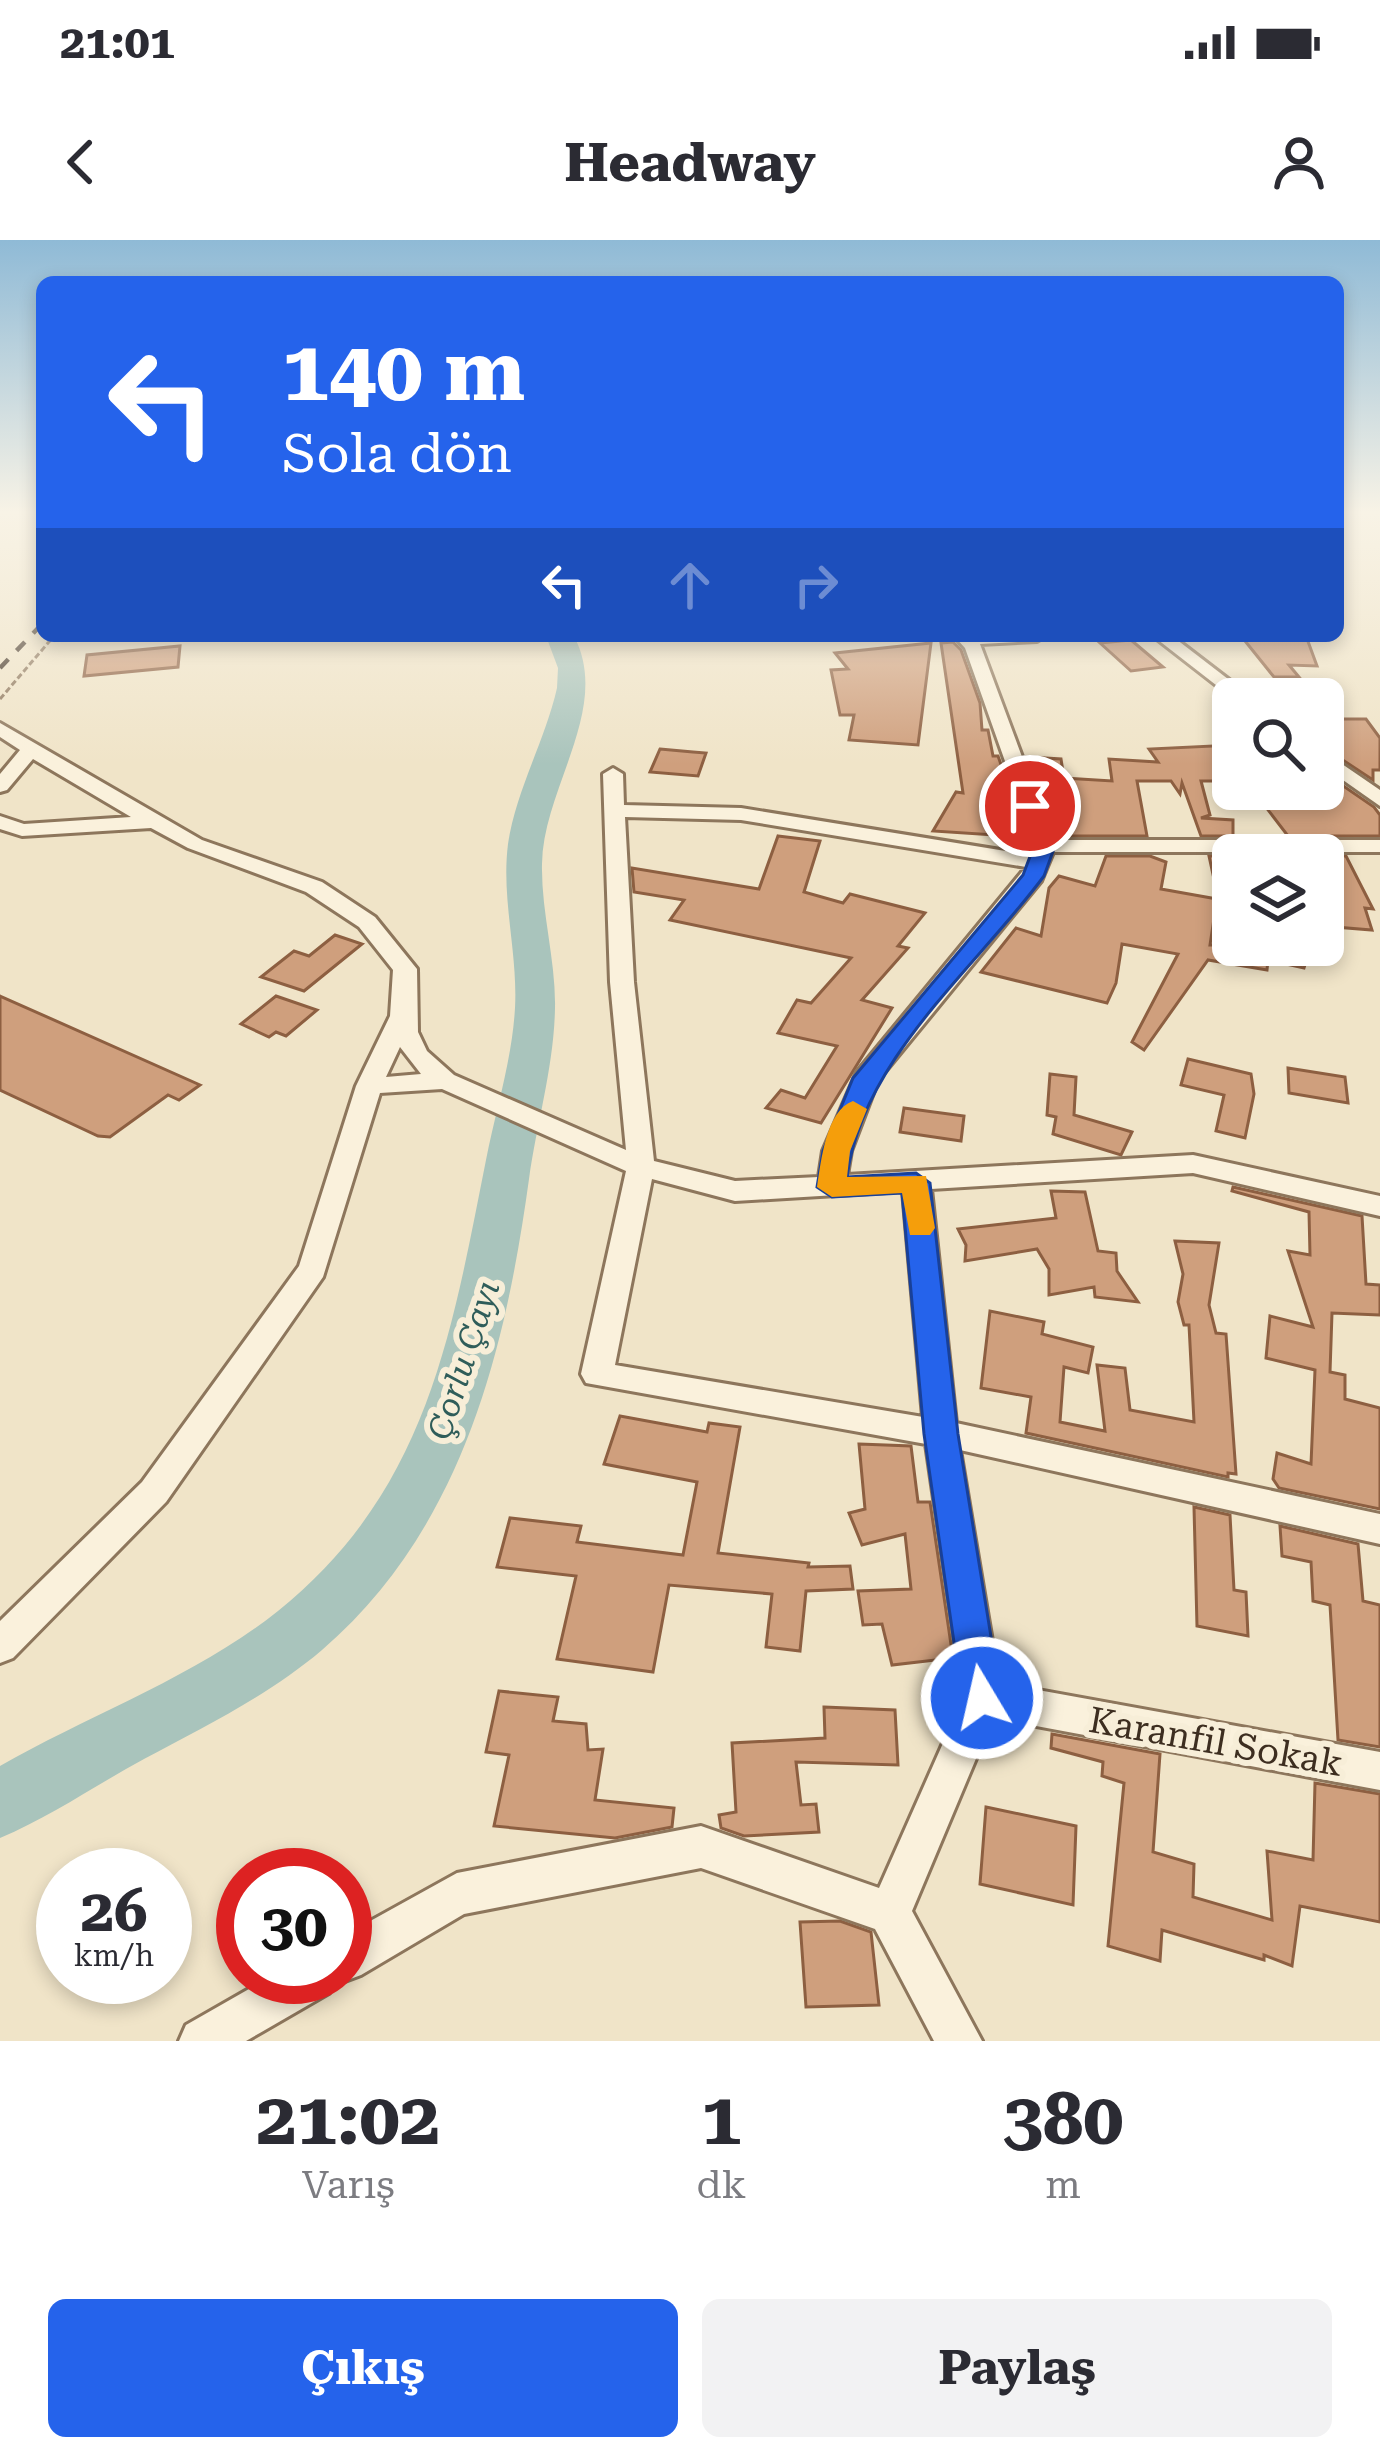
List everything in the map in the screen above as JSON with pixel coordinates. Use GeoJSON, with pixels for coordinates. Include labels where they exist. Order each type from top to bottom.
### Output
{"type":"FeatureCollection","features":[{"type":"Feature","properties":{"kind":"street"},"geometry":{"type":"LineString","coordinates":[[832,1187],[837,1151],[866,1078],[1033,876],[1042,855],[968,642]]}},
{"type":"Feature","properties":{"kind":"street"},"geometry":{"type":"LineString","coordinates":[[1169,642],[1217,678]]}},
{"type":"Feature","properties":{"kind":"street"},"geometry":{"type":"LineString","coordinates":[[0,729],[195,844],[314,887],[368,922],[405,969],[399,1021],[369,1086],[313,1269],[154,1492],[0,1646]]}},
{"type":"Feature","properties":{"kind":"street"},"geometry":{"type":"LineString","coordinates":[[0,786],[31,749]]}},
{"type":"Feature","properties":{"kind":"street"},"geometry":{"type":"LineString","coordinates":[[1344,773],[1380,800]]}},
{"type":"Feature","properties":{"kind":"street"},"geometry":{"type":"LineString","coordinates":[[613,774],[622,982],[641,1167],[597,1373],[941,1434],[1380,1529]]}},
{"type":"Feature","properties":{"kind":"street"},"geometry":{"type":"LineString","coordinates":[[618,812],[741,814],[1009,857],[1380,846]]}},
{"type":"Feature","properties":{"kind":"street"},"geometry":{"type":"LineString","coordinates":[[0,822],[22,830],[154,822]]}},
{"type":"Feature","properties":{"kind":"street"},"geometry":{"type":"LineString","coordinates":[[399,1021],[423,1065],[445,1082],[641,1167],[735,1191],[1193,1164],[1380,1206]]}},
{"type":"Feature","properties":{"kind":"street"},"geometry":{"type":"LineString","coordinates":[[369,1086],[445,1082]]}},
{"type":"Feature","properties":{"kind":"street"},"geometry":{"type":"LineString","coordinates":[[890,1913],[982,1698],[941,1434],[916,1183]]}},
{"type":"Feature","properties":{"kind":"street","name":"Karanfil Sokak"},"geometry":{"type":"LineString","coordinates":[[982,1698],[1380,1772]]}},
{"type":"Feature","properties":{"kind":"street"},"geometry":{"type":"LineString","coordinates":[[372,1943],[458,1894],[701,1847],[890,1913],[959,2041]]}},
{"type":"Feature","properties":{"kind":"street"},"geometry":{"type":"LineString","coordinates":[[202,2041],[266,2004]]}},
{"type":"Feature","properties":{"kind":"path"},"geometry":{"type":"LineString","coordinates":[[0,699],[49,642]]}},
{"type":"Feature","properties":{"kind":"building"},"geometry":{"type":"Polygon","coordinates":[[[953,642],[961,650],[980,703],[982,730],[988,730],[993,756],[998,756],[1027,837],[933,831],[956,792],[963,793],[941,643],[953,642]]]}},
{"type":"Feature","properties":{"kind":"building"},"geometry":{"type":"Polygon","coordinates":[[[1133,642],[1163,667],[1131,671],[1100,643],[1133,642]]]}},
{"type":"Feature","properties":{"kind":"building"},"geometry":{"type":"Polygon","coordinates":[[[1246,642],[1308,642],[1317,666],[1289,665],[1299,677],[1274,677],[1246,642]]]}},
{"type":"Feature","properties":{"kind":"building"},"geometry":{"type":"Polygon","coordinates":[[[931,643],[918,745],[849,740],[854,715],[840,715],[831,670],[848,669],[835,653],[931,643]]]}},
{"type":"Feature","properties":{"kind":"building"},"geometry":{"type":"Polygon","coordinates":[[[180,646],[178,667],[84,676],[87,655],[180,646]]]}},
{"type":"Feature","properties":{"kind":"building"},"geometry":{"type":"Polygon","coordinates":[[[1344,719],[1366,719],[1380,738],[1380,770],[1373,770],[1373,780],[1344,761],[1344,719]]]}},
{"type":"Feature","properties":{"kind":"building"},"geometry":{"type":"Polygon","coordinates":[[[1212,746],[1212,781],[1201,781],[1210,815],[1201,818],[1233,820],[1233,834],[1201,836],[1182,783],[1180,794],[1171,781],[1137,781],[1147,836],[1067,836],[1064,821],[1051,821],[1027,757],[1061,759],[1064,778],[1112,781],[1109,759],[1158,762],[1149,749],[1212,746]]]}},
{"type":"Feature","properties":{"kind":"building"},"geometry":{"type":"Polygon","coordinates":[[[660,749],[706,753],[698,776],[650,772],[660,749]]]}},
{"type":"Feature","properties":{"kind":"building"},"geometry":{"type":"Polygon","coordinates":[[[1344,786],[1380,815],[1380,836],[1286,834],[1268,810],[1344,810],[1344,786]]]}},
{"type":"Feature","properties":{"kind":"building"},"geometry":{"type":"Polygon","coordinates":[[[778,836],[820,841],[804,892],[843,903],[850,894],[925,913],[898,946],[908,948],[862,1000],[892,1008],[821,1123],[766,1108],[781,1090],[805,1098],[837,1046],[778,1033],[797,1000],[811,1003],[851,958],[670,920],[684,900],[634,892],[632,868],[759,889],[778,836]]]}},
{"type":"Feature","properties":{"kind":"building"},"geometry":{"type":"Polygon","coordinates":[[[1106,856],[1150,856],[1166,862],[1161,889],[1212,898],[1212,961],[1144,1050],[1132,1042],[1178,954],[1122,944],[1116,983],[1107,1003],[981,972],[1016,928],[1041,936],[1049,888],[1059,876],[1095,886],[1106,856]]]}},
{"type":"Feature","properties":{"kind":"building"},"geometry":{"type":"Polygon","coordinates":[[[1344,856],[1373,909],[1365,908],[1372,930],[1344,928],[1344,856]]]}},
{"type":"Feature","properties":{"kind":"building"},"geometry":{"type":"Polygon","coordinates":[[[335,935],[362,944],[304,991],[261,977],[294,951],[309,956],[335,935]]]}},
{"type":"Feature","properties":{"kind":"building"},"geometry":{"type":"Polygon","coordinates":[[[0,996],[200,1085],[179,1100],[168,1095],[110,1137],[98,1136],[0,1090],[0,996]]]}},
{"type":"Feature","properties":{"kind":"building"},"geometry":{"type":"Polygon","coordinates":[[[276,996],[317,1010],[286,1036],[276,1032],[269,1037],[241,1024],[276,996]]]}},
{"type":"Feature","properties":{"kind":"building"},"geometry":{"type":"Polygon","coordinates":[[[1188,1059],[1251,1074],[1254,1094],[1245,1138],[1216,1131],[1224,1095],[1181,1085],[1188,1059]]]}},
{"type":"Feature","properties":{"kind":"building"},"geometry":{"type":"Polygon","coordinates":[[[1288,1068],[1345,1077],[1348,1103],[1289,1093],[1288,1068]]]}},
{"type":"Feature","properties":{"kind":"building"},"geometry":{"type":"Polygon","coordinates":[[[1050,1074],[1076,1077],[1074,1115],[1132,1132],[1121,1155],[1053,1134],[1056,1117],[1047,1115],[1050,1074]]]}},
{"type":"Feature","properties":{"kind":"building"},"geometry":{"type":"Polygon","coordinates":[[[904,1108],[964,1116],[961,1141],[900,1132],[904,1108]]]}},
{"type":"Feature","properties":{"kind":"building"},"geometry":{"type":"Polygon","coordinates":[[[1233,1187],[1362,1216],[1366,1284],[1380,1285],[1380,1315],[1332,1313],[1330,1372],[1345,1375],[1345,1399],[1380,1408],[1380,1509],[1279,1488],[1273,1479],[1277,1453],[1311,1464],[1315,1370],[1266,1358],[1270,1316],[1313,1327],[1288,1251],[1310,1255],[1309,1212],[1232,1191],[1233,1187]]]}},
{"type":"Feature","properties":{"kind":"building"},"geometry":{"type":"Polygon","coordinates":[[[1051,1191],[1085,1192],[1098,1251],[1116,1253],[1117,1271],[1138,1302],[1095,1297],[1094,1287],[1049,1295],[1049,1269],[1037,1249],[965,1261],[966,1245],[958,1229],[1056,1218],[1051,1191]]]}},
{"type":"Feature","properties":{"kind":"building"},"geometry":{"type":"Polygon","coordinates":[[[1175,1241],[1219,1243],[1209,1305],[1216,1333],[1226,1334],[1236,1474],[1228,1473],[1228,1477],[1026,1433],[1031,1397],[981,1388],[990,1311],[1044,1322],[1042,1334],[1093,1347],[1088,1373],[1064,1367],[1060,1422],[1105,1431],[1097,1365],[1125,1368],[1130,1410],[1194,1422],[1189,1325],[1184,1325],[1178,1302],[1183,1274],[1175,1241]]]}},
{"type":"Feature","properties":{"kind":"building"},"geometry":{"type":"Polygon","coordinates":[[[620,1416],[707,1432],[709,1423],[740,1427],[718,1553],[809,1563],[808,1567],[850,1566],[853,1589],[806,1591],[800,1651],[766,1647],[772,1594],[669,1585],[653,1672],[557,1659],[576,1576],[497,1567],[510,1518],[581,1526],[577,1542],[683,1555],[697,1482],[604,1464],[620,1416]]]}},
{"type":"Feature","properties":{"kind":"building"},"geometry":{"type":"Polygon","coordinates":[[[859,1444],[911,1446],[918,1502],[930,1502],[953,1658],[892,1665],[882,1624],[863,1625],[858,1591],[911,1589],[905,1534],[862,1545],[849,1513],[865,1509],[859,1444]]]}},
{"type":"Feature","properties":{"kind":"building"},"geometry":{"type":"Polygon","coordinates":[[[1194,1507],[1230,1515],[1234,1590],[1246,1592],[1248,1636],[1197,1626],[1194,1507]]]}},
{"type":"Feature","properties":{"kind":"building"},"geometry":{"type":"Polygon","coordinates":[[[1280,1526],[1358,1544],[1363,1601],[1380,1605],[1380,1747],[1338,1740],[1330,1605],[1313,1601],[1311,1562],[1282,1556],[1280,1526]]]}},
{"type":"Feature","properties":{"kind":"building"},"geometry":{"type":"Polygon","coordinates":[[[499,1691],[558,1697],[553,1721],[586,1724],[588,1750],[603,1749],[595,1800],[674,1808],[672,1827],[615,1838],[494,1826],[509,1755],[486,1752],[499,1691]]]}},
{"type":"Feature","properties":{"kind":"building"},"geometry":{"type":"Polygon","coordinates":[[[824,1707],[895,1710],[898,1765],[796,1762],[801,1805],[816,1804],[819,1832],[744,1836],[721,1828],[719,1815],[736,1812],[732,1743],[825,1738],[824,1707]]]}},
{"type":"Feature","properties":{"kind":"building"},"geometry":{"type":"Polygon","coordinates":[[[1052,1734],[1160,1754],[1153,1852],[1194,1864],[1193,1897],[1272,1920],[1267,1851],[1313,1860],[1315,1783],[1380,1794],[1380,1922],[1300,1906],[1292,1966],[1162,1930],[1160,1961],[1108,1946],[1124,1783],[1102,1776],[1103,1762],[1051,1748],[1052,1734]]]}},
{"type":"Feature","properties":{"kind":"building"},"geometry":{"type":"Polygon","coordinates":[[[986,1807],[1076,1826],[1073,1905],[980,1884],[986,1807]]]}},
{"type":"Feature","properties":{"kind":"building"},"geometry":{"type":"Polygon","coordinates":[[[840,1921],[871,1932],[879,2005],[806,2007],[800,1922],[840,1921]]]}},
{"type":"Feature","properties":{"kind":"waterway","name":"Çorlu Çayı"},"geometry":{"type":"LineString","coordinates":[[0,1804],[227,1680],[298,1632],[346,1589],[386,1540],[419,1487],[445,1430],[483,1309],[531,1052],[535,988],[524,862],[537,795],[572,688],[572,668],[563,642]]}},
{"type":"Feature","properties":{"kind":"railway"},"geometry":{"type":"LineString","coordinates":[[0,668],[36,630]]}},
{"type":"Feature","properties":{"kind":"slow traffic"},"geometry":{"type":"LineString","coordinates":[[853,1109],[837,1151],[832,1187],[916,1183],[920,1228]]}},
{"type":"Feature","properties":{"kind":"route"},"geometry":{"type":"LineString","coordinates":[[982,1698],[941,1434],[916,1183],[832,1187],[837,1151],[866,1078],[1033,876],[1045,846],[1030,806]]}}]}
